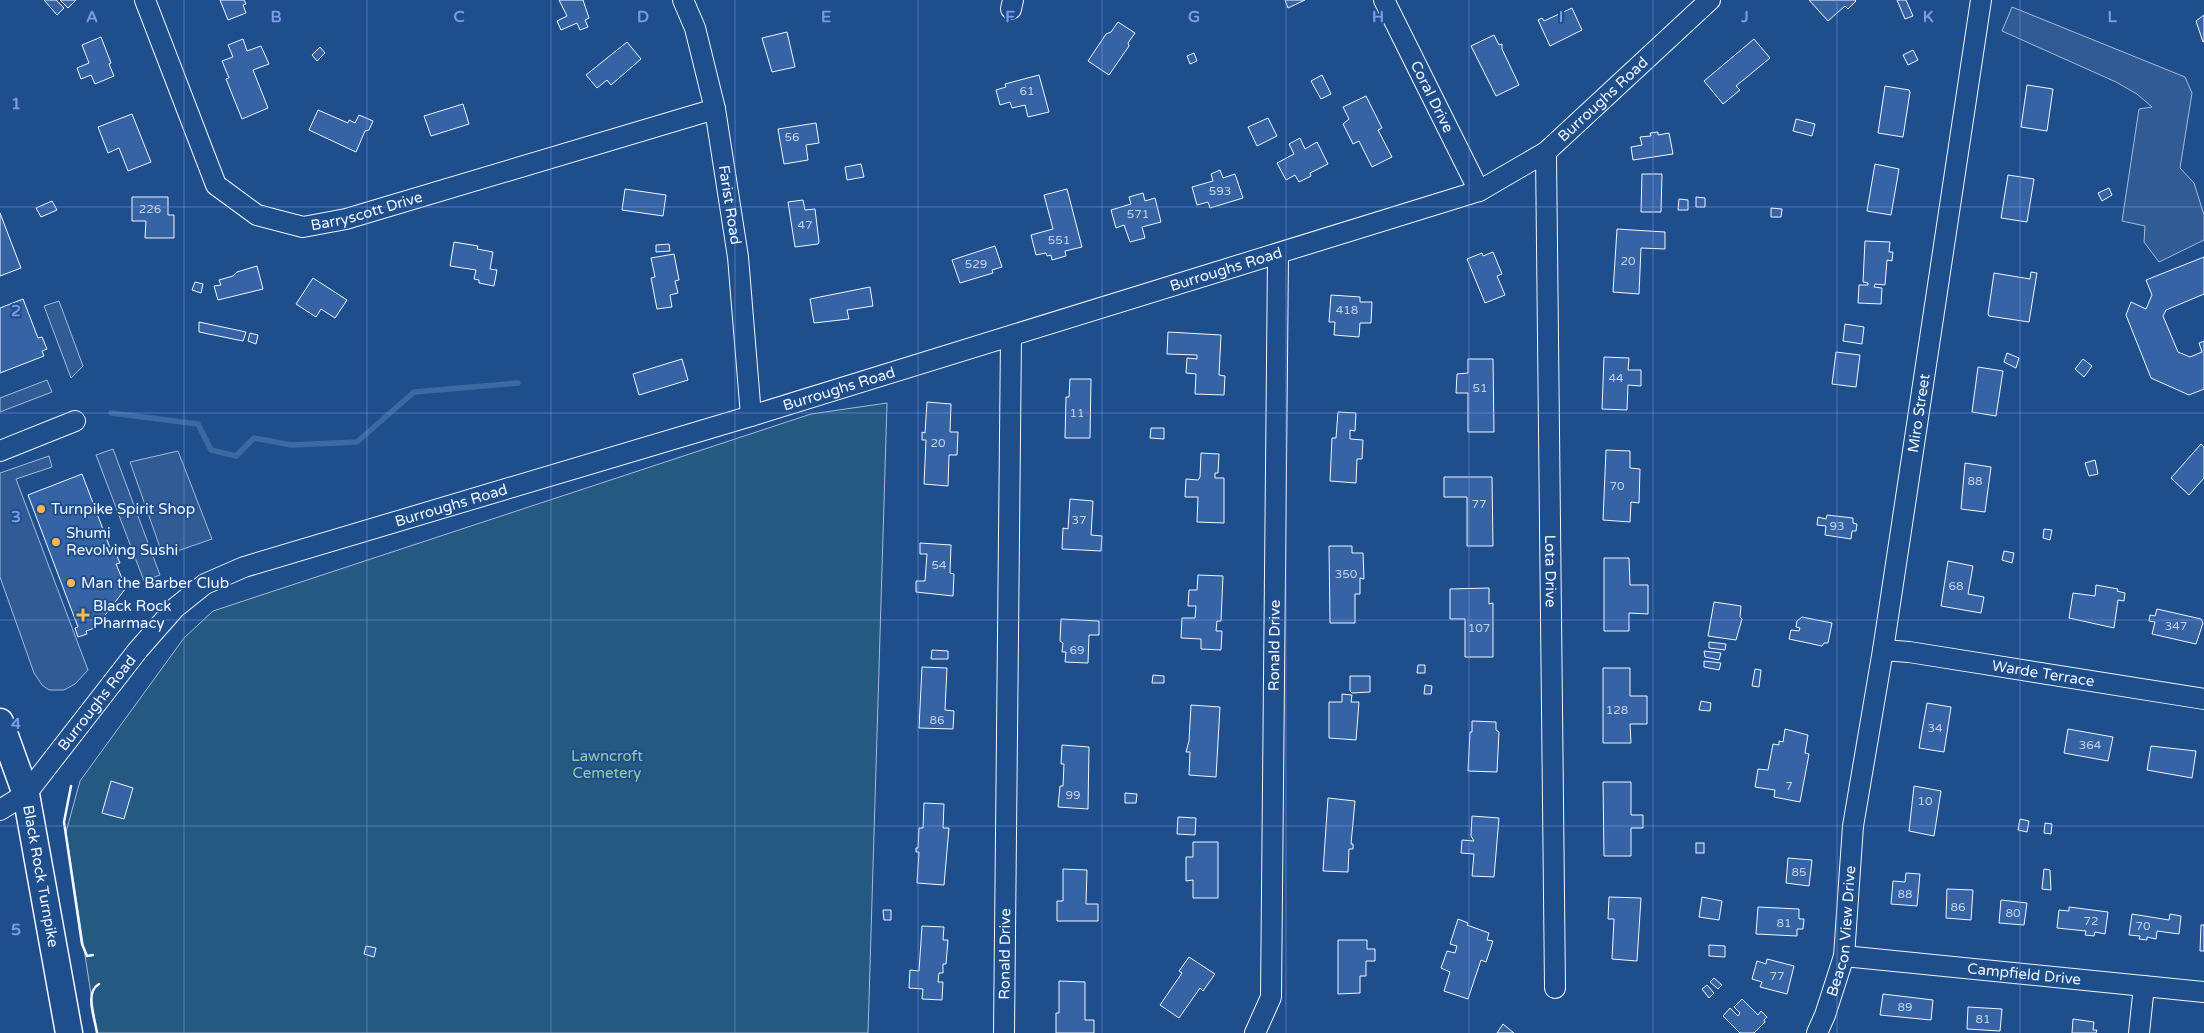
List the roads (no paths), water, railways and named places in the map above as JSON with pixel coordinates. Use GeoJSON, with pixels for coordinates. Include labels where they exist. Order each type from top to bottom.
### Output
{"type":"FeatureCollection","features":[{"type":"Feature","properties":{"kind":"main road","name":"Black Rock Turnpike"},"geometry":{"type":"LineString","coordinates":[[0,722],[26,794],[69,1033]]}},
{"type":"Feature","properties":{"kind":"street","name":"Barryscott Drive"},"geometry":{"type":"LineString","coordinates":[[145,0],[216,185],[257,215],[303,228],[346,219],[715,109]]}},
{"type":"Feature","properties":{"kind":"street","name":"Farist Road"},"geometry":{"type":"LineString","coordinates":[[683,0],[695,28],[715,109],[738,257],[751,416]]}},
{"type":"Feature","properties":{"kind":"street","name":"Coral Drive"},"geometry":{"type":"LineString","coordinates":[[1384,0],[1479,191]]}},
{"type":"Feature","properties":{"kind":"street","name":"Burroughs Road"},"geometry":{"type":"LineString","coordinates":[[0,810],[26,794],[138,650],[175,608],[205,584],[244,568],[751,416],[1278,255],[1479,191],[1546,152],[1710,0]]}},
{"type":"Feature","properties":{"kind":"street","name":"Miro Street"},"geometry":{"type":"LineString","coordinates":[[1853,826],[1883,650],[1981,0]]}},
{"type":"Feature","properties":{"kind":"street","name":"Lota Drive"},"geometry":{"type":"LineString","coordinates":[[1546,152],[1554,988]]}},
{"type":"Feature","properties":{"kind":"street","name":"Ronald Drive"},"geometry":{"type":"LineString","coordinates":[[1255,1033],[1271,997],[1278,255]]}},
{"type":"Feature","properties":{"kind":"street","name":"Ronald Drive"},"geometry":{"type":"LineString","coordinates":[[1004,1033],[1011,336]]}},
{"type":"Feature","properties":{"kind":"street"},"geometry":{"type":"LineString","coordinates":[[0,451],[75,421]]}},
{"type":"Feature","properties":{"kind":"street","name":"Warde Terrace"},"geometry":{"type":"LineString","coordinates":[[1883,650],[1909,652],[2204,699]]}},
{"type":"Feature","properties":{"kind":"street","name":"Beacon View Drive"},"geometry":{"type":"LineString","coordinates":[[1817,1033],[1825,1015],[1844,956],[1853,826]]}},
{"type":"Feature","properties":{"kind":"street","name":"Campfield Drive"},"geometry":{"type":"LineString","coordinates":[[1844,956],[2204,992]]}},
{"type":"Feature","properties":{"kind":"street"},"geometry":{"type":"LineString","coordinates":[[2138,1033],[2144,986]]}},
{"type":"Feature","properties":{"kind":"waterway"},"geometry":{"type":"LineString","coordinates":[[111,413],[198,424],[211,450],[236,456],[254,438],[291,445],[357,442],[414,392],[518,383]]}},
{"type":"Feature","properties":{"kind":"place","name":"Turnpike Spirit Shop"},"geometry":{"type":"Point","coordinates":[41,509]}},
{"type":"Feature","properties":{"kind":"place","name":"Shumi Revolving Sushi"},"geometry":{"type":"Point","coordinates":[56,542]}},
{"type":"Feature","properties":{"kind":"place","name":"Man the Barber Club"},"geometry":{"type":"Point","coordinates":[71,583]}},
{"type":"Feature","properties":{"kind":"place","name":"Black Rock Pharmacy"},"geometry":{"type":"Point","coordinates":[83,615]}},
{"type":"Feature","properties":{"kind":"park label","name":"Lawncroft Cemetery"},"geometry":{"type":"Point","coordinates":[607,764]}}]}
